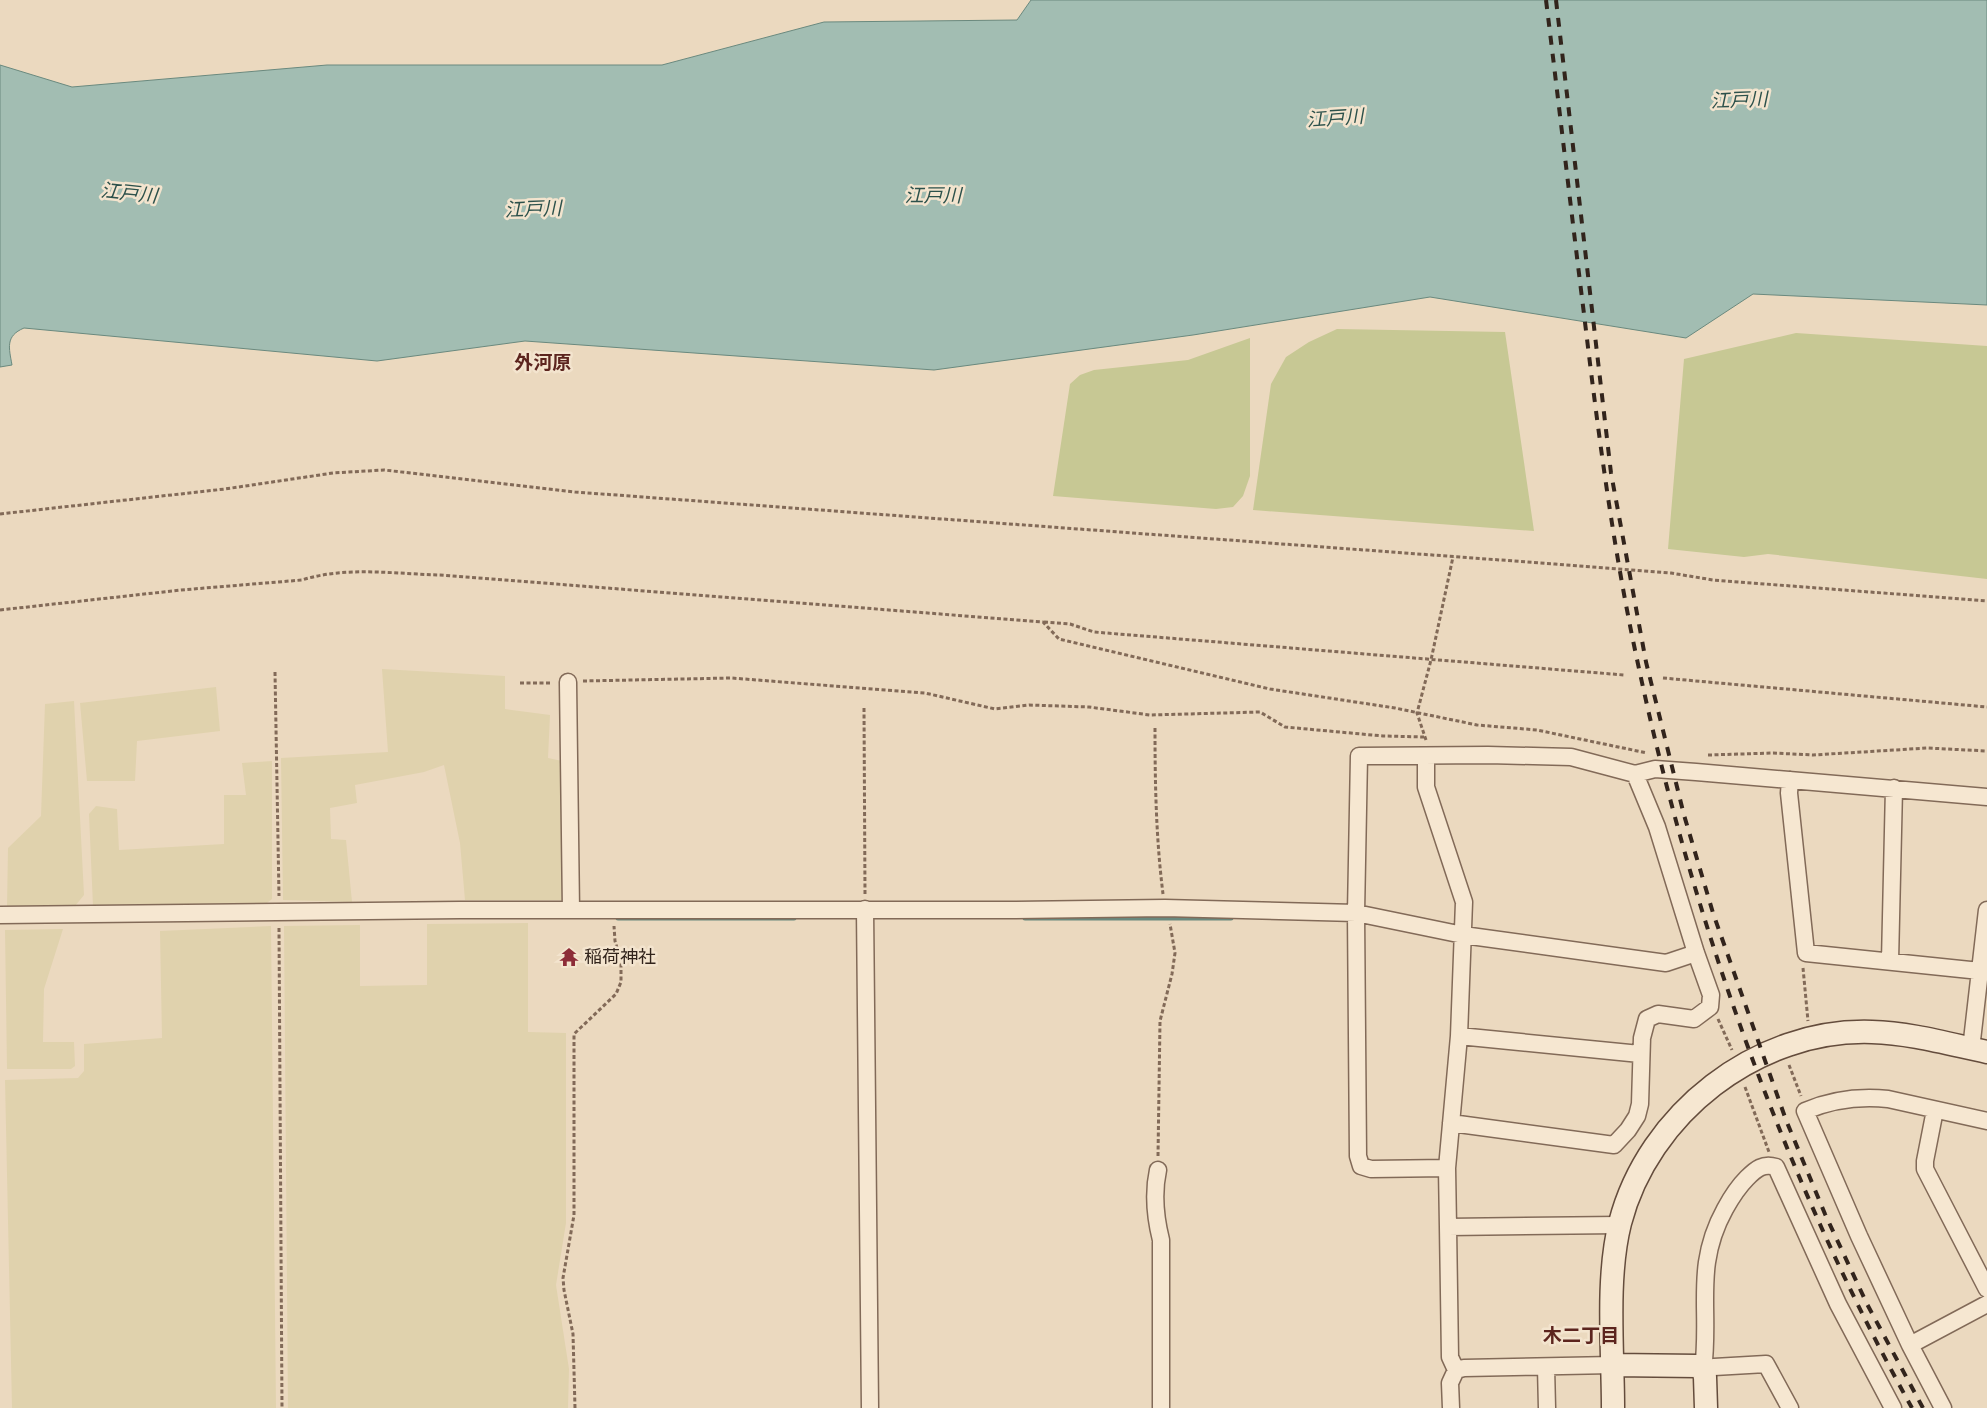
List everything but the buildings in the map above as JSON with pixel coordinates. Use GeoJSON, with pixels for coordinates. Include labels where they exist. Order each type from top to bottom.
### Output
{"type":"FeatureCollection","features":[{"type":"Feature","properties":{"kind":"street"},"geometry":{"type":"LineString","coordinates":[[568,682],[570,910]]}},
{"type":"Feature","properties":{"kind":"street"},"geometry":{"type":"LineString","coordinates":[[1447,1168],[1371,1169],[1362,1166],[1358,1156],[1356,913],[1359,756],[1488,754],[1571,757],[1635,774],[1655,769],[1987,797]]}},
{"type":"Feature","properties":{"kind":"street"},"geometry":{"type":"LineString","coordinates":[[1426,756],[1426,786],[1464,902],[1458,1036],[1447,1168],[1450,1357],[1456,1370],[1450,1383],[1451,1408]]}},
{"type":"Feature","properties":{"kind":"street"},"geometry":{"type":"LineString","coordinates":[[1451,1123],[1614,1145],[1628,1130],[1637,1116],[1640,1104],[1640,1054],[1647,1019],[1658,1014],[1694,1019],[1710,1007],[1711,994],[1696,953],[1657,827],[1635,774]]}},
{"type":"Feature","properties":{"kind":"street"},"geometry":{"type":"LineString","coordinates":[[1790,780],[1790,802],[1806,953],[1980,971]]}},
{"type":"Feature","properties":{"kind":"street"},"geometry":{"type":"LineString","coordinates":[[1890,962],[1894,788]]}},
{"type":"Feature","properties":{"kind":"street"},"geometry":{"type":"LineString","coordinates":[[0,915],[570,910],[865,917],[1015,910],[1165,908],[1356,913],[1463,935],[1666,963],[1696,953]]}},
{"type":"Feature","properties":{"kind":"street"},"geometry":{"type":"LineString","coordinates":[[1613,1408],[1612,1280],[1620,1225],[1626,1202],[1637,1177],[1664,1132],[1694,1100],[1716,1083],[1766,1054],[1826,1035],[1871,1032],[1909,1036],[1979,1050],[1980,971],[1987,910]]}},
{"type":"Feature","properties":{"kind":"street"},"geometry":{"type":"LineString","coordinates":[[865,917],[870,1408]]}},
{"type":"Feature","properties":{"kind":"street"},"geometry":{"type":"LineString","coordinates":[[1458,1036],[1640,1054]]}},
{"type":"Feature","properties":{"kind":"street"},"geometry":{"type":"LineString","coordinates":[[1942,1408],[1859,1236],[1805,1111],[1819,1105],[1840,1100],[1874,1098],[1987,1121]]}},
{"type":"Feature","properties":{"kind":"street"},"geometry":{"type":"LineString","coordinates":[[1935,1110],[1925,1169],[1987,1289]]}},
{"type":"Feature","properties":{"kind":"street"},"geometry":{"type":"LineString","coordinates":[[1706,1408],[1703,1370],[1705,1355],[1703,1294],[1705,1268],[1710,1244],[1718,1222],[1730,1199],[1758,1167],[1769,1165],[1776,1167],[1838,1304],[1893,1408]]}},
{"type":"Feature","properties":{"kind":"street"},"geometry":{"type":"LineString","coordinates":[[1158,1170],[1155,1184],[1156,1217],[1160,1240],[1161,1408]]}},
{"type":"Feature","properties":{"kind":"street"},"geometry":{"type":"LineString","coordinates":[[1448,1228],[1620,1225]]}},
{"type":"Feature","properties":{"kind":"street"},"geometry":{"type":"LineString","coordinates":[[1910,1345],[1987,1304]]}},
{"type":"Feature","properties":{"kind":"street"},"geometry":{"type":"LineString","coordinates":[[1703,1370],[1714,1367],[1766,1364],[1790,1408]]}},
{"type":"Feature","properties":{"kind":"street"},"geometry":{"type":"LineString","coordinates":[[1456,1370],[1464,1368],[1613,1365],[1698,1366],[1703,1370]]}},
{"type":"Feature","properties":{"kind":"street"},"geometry":{"type":"LineString","coordinates":[[1546,1367],[1547,1408]]}},
{"type":"Feature","properties":{"kind":"path"},"geometry":{"type":"LineString","coordinates":[[0,514],[225,489],[333,473],[384,470],[575,492],[1652,572],[1713,580],[1987,601]]}},
{"type":"Feature","properties":{"kind":"path"},"geometry":{"type":"LineString","coordinates":[[1426,756],[1426,738],[1417,713],[1431,660],[1453,557]]}},
{"type":"Feature","properties":{"kind":"path"},"geometry":{"type":"LineString","coordinates":[[0,610],[181,590],[302,580],[320,575],[355,572],[440,575],[1070,624],[1094,632],[1624,675]]}},
{"type":"Feature","properties":{"kind":"path"},"geometry":{"type":"LineString","coordinates":[[1043,622],[1059,639],[1270,689],[1333,697],[1477,725],[1537,730],[1624,750],[1656,753]]}},
{"type":"Feature","properties":{"kind":"path"},"geometry":{"type":"LineString","coordinates":[[275,672],[279,912],[282,1408]]}},
{"type":"Feature","properties":{"kind":"path"},"geometry":{"type":"LineString","coordinates":[[520,683],[618,679],[731,678],[925,693],[995,709],[1029,705],[1089,707],[1150,715],[1260,712],[1285,727],[1383,736],[1433,738]]}},
{"type":"Feature","properties":{"kind":"path"},"geometry":{"type":"LineString","coordinates":[[1663,678],[1987,706]]}},
{"type":"Feature","properties":{"kind":"path"},"geometry":{"type":"LineString","coordinates":[[864,708],[865,917]]}},
{"type":"Feature","properties":{"kind":"path"},"geometry":{"type":"LineString","coordinates":[[1155,728],[1157,850],[1165,908],[1173,934],[1175,953],[1172,974],[1160,1021],[1158,1170]]}},
{"type":"Feature","properties":{"kind":"path"},"geometry":{"type":"LineString","coordinates":[[1702,755],[1773,753],[1813,756],[1927,748],[1987,751]]}},
{"type":"Feature","properties":{"kind":"path"},"geometry":{"type":"LineString","coordinates":[[574,1408],[573,1334],[563,1278],[574,1215],[574,1034],[616,994],[621,982],[621,961],[615,941],[614,911]]}},
{"type":"Feature","properties":{"kind":"path"},"geometry":{"type":"LineString","coordinates":[[1806,953],[1802,965],[1808,1022]]}},
{"type":"Feature","properties":{"kind":"path"},"geometry":{"type":"LineString","coordinates":[[1710,1007],[1716,1014],[1732,1051]]}},
{"type":"Feature","properties":{"kind":"path"},"geometry":{"type":"LineString","coordinates":[[1782,1066],[1795,1061]]}},
{"type":"Feature","properties":{"kind":"path"},"geometry":{"type":"LineString","coordinates":[[1788,1063],[1805,1111]]}},
{"type":"Feature","properties":{"kind":"path"},"geometry":{"type":"LineString","coordinates":[[1743,1083],[1768,1148],[1769,1165]]}},
{"type":"Feature","properties":{"kind":"shaded area"},"geometry":{"type":"Polygon","coordinates":[[[382,669],[505,676],[505,709],[550,715],[548,758],[562,761],[562,900],[465,900],[460,843],[444,765],[424,772],[355,785],[357,803],[330,808],[331,839],[346,840],[352,902],[283,900],[281,758],[388,752],[382,669]]]}},
{"type":"Feature","properties":{"kind":"shaded area"},"geometry":{"type":"Polygon","coordinates":[[[216,687],[220,731],[137,741],[135,781],[87,781],[80,703],[216,687]]]}},
{"type":"Feature","properties":{"kind":"shaded area"},"geometry":{"type":"Polygon","coordinates":[[[74,701],[84,895],[75,906],[7,907],[8,848],[41,816],[45,704],[74,701]]]}},
{"type":"Feature","properties":{"kind":"shaded area"},"geometry":{"type":"Polygon","coordinates":[[[272,761],[272,899],[267,903],[93,906],[89,814],[96,806],[117,809],[119,850],[224,844],[224,795],[246,795],[242,763],[272,761]]]}},
{"type":"Feature","properties":{"kind":"shaded area"},"geometry":{"type":"Polygon","coordinates":[[[528,923],[528,1032],[566,1033],[566,1223],[556,1285],[569,1369],[568,1408],[288,1408],[284,926],[360,925],[360,986],[427,985],[427,924],[528,923]]]}},
{"type":"Feature","properties":{"kind":"shaded area"},"geometry":{"type":"Polygon","coordinates":[[[271,926],[276,1408],[12,1408],[5,1080],[78,1078],[84,1071],[84,1044],[162,1038],[160,931],[271,926]]]}},
{"type":"Feature","properties":{"kind":"shaded area"},"geometry":{"type":"Polygon","coordinates":[[[63,929],[44,989],[43,1042],[74,1042],[75,1066],[71,1069],[7,1069],[5,930],[63,929]]]}},
{"type":"Feature","properties":{"kind":"green space"},"geometry":{"type":"Polygon","coordinates":[[[1337,329],[1505,332],[1534,531],[1253,510],[1271,384],[1286,357],[1309,342],[1337,329]]]}},
{"type":"Feature","properties":{"kind":"green space"},"geometry":{"type":"Polygon","coordinates":[[[1796,333],[1987,346],[1987,579],[1768,554],[1744,557],[1668,549],[1684,359],[1796,333]]]}},
{"type":"Feature","properties":{"kind":"green space"},"geometry":{"type":"Polygon","coordinates":[[[1250,338],[1250,476],[1243,496],[1233,507],[1216,509],[1053,496],[1070,384],[1080,375],[1094,370],[1188,360],[1250,338]]]}},
{"type":"Feature","properties":{"kind":"water","name":"江戸川"},"geometry":{"type":"Polygon","coordinates":[[[1031,0],[1987,0],[1987,305],[1753,294],[1686,338],[1430,297],[1193,335],[934,370],[525,341],[377,361],[24,328],[18,331],[11,339],[9,348],[12,365],[0,367],[0,65],[72,87],[327,65],[662,65],[824,22],[1017,20],[1031,0]]]}},
{"type":"Feature","properties":{"kind":"waterway"},"geometry":{"type":"LineString","coordinates":[[618,918],[794,918]]}},
{"type":"Feature","properties":{"kind":"waterway"},"geometry":{"type":"LineString","coordinates":[[1025,918],[1231,918]]}},
{"type":"Feature","properties":{"kind":"railway"},"geometry":{"type":"LineString","coordinates":[[1546,0],[1589,358],[1607,490],[1629,621],[1660,760],[1686,856],[1715,951],[1748,1046],[1784,1140],[1823,1231],[1866,1321],[1912,1408]]}},
{"type":"Feature","properties":{"kind":"railway"},"geometry":{"type":"LineString","coordinates":[[1556,0],[1611,473],[1646,662],[1684,815],[1713,913],[1786,1120],[1825,1214],[1867,1304],[1923,1408]]}},
{"type":"Feature","properties":{"kind":"place","name":"稲荷神社"},"geometry":{"type":"Point","coordinates":[569,957]}},
{"type":"Feature","properties":{"kind":"district","name":"外河原"},"geometry":{"type":"Point","coordinates":[543,362]}},
{"type":"Feature","properties":{"kind":"district","name":"木二丁目"},"geometry":{"type":"Point","coordinates":[1581,1335]}}]}
